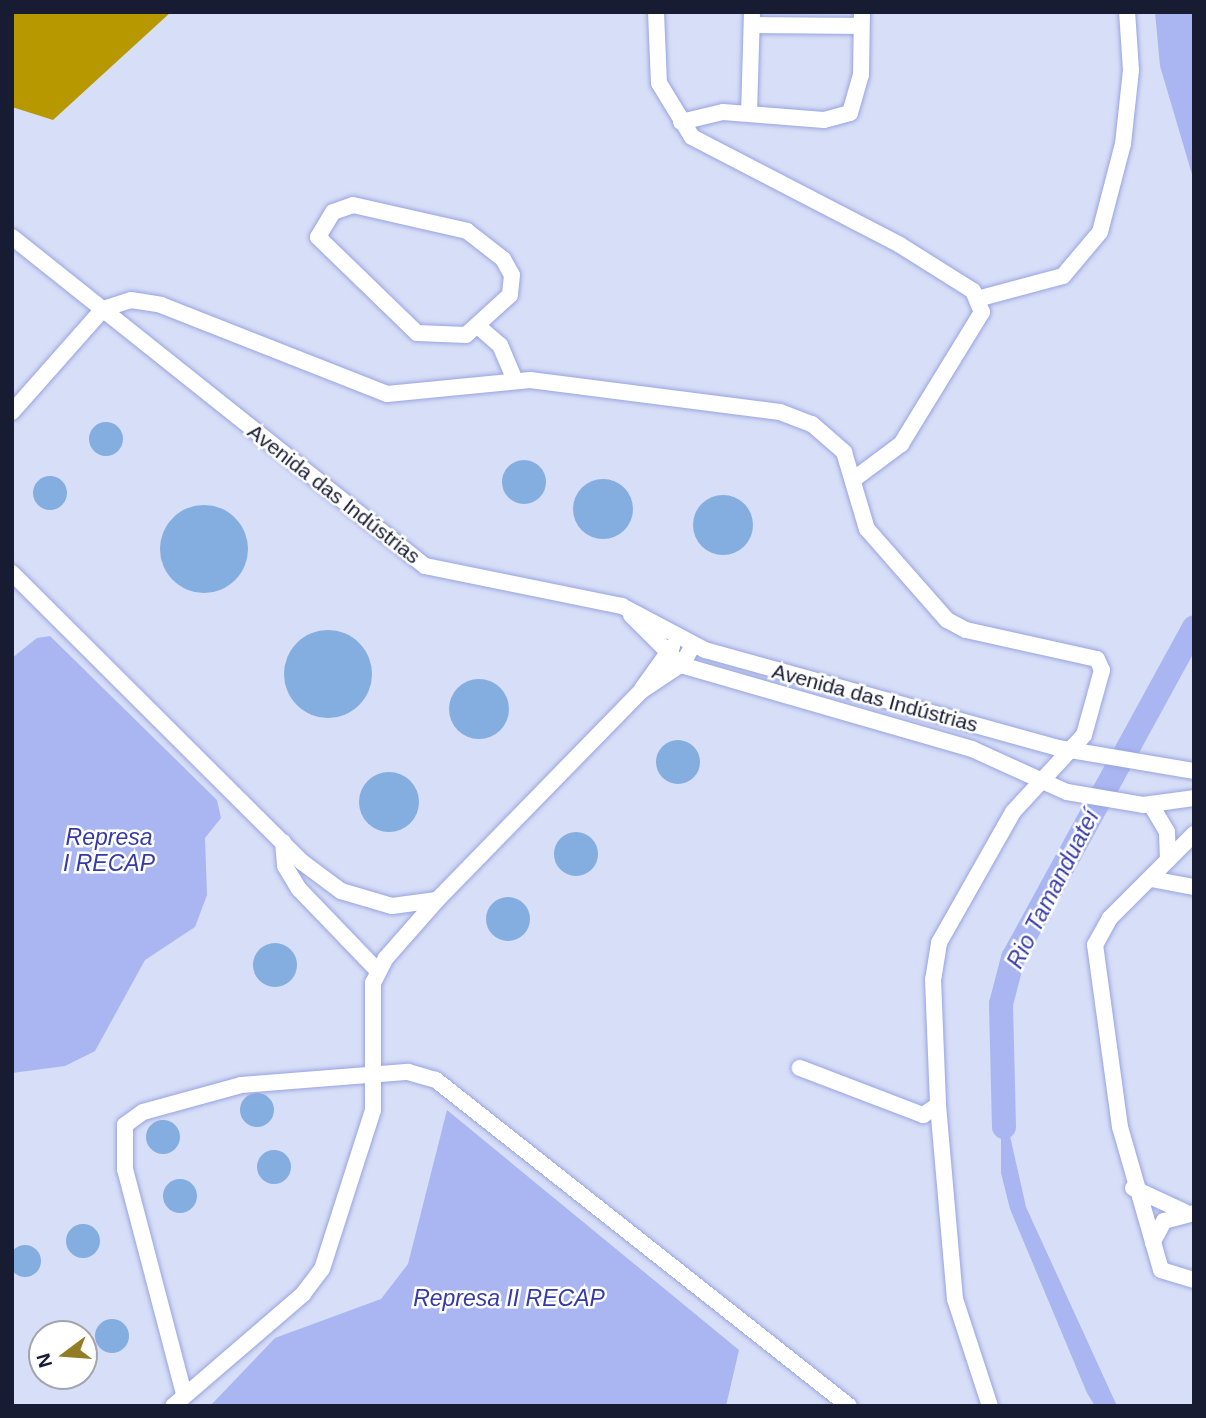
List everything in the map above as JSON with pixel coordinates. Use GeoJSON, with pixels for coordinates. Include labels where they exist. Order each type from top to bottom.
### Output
{"type":"FeatureCollection","features":[{"type":"Feature","properties":{"kind":"lane"},"geometry":{"type":"LineString","coordinates":[[656,12],[659,83],[692,137],[901,245],[977,299],[982,312],[918,420],[901,444],[854,479]]}},
{"type":"Feature","properties":{"kind":"lane"},"geometry":{"type":"LineString","coordinates":[[977,299],[1063,276],[1100,232],[1123,144],[1131,70],[1127,12]]}},
{"type":"Feature","properties":{"kind":"lane"},"geometry":{"type":"LineString","coordinates":[[681,122],[723,112],[824,120],[850,113],[861,75],[861,19],[752,19],[749,114]]}},
{"type":"Feature","properties":{"kind":"lane"},"geometry":{"type":"LineString","coordinates":[[353,205],[467,231],[503,259],[512,275],[510,295],[479,327],[436,338],[417,332],[335,259],[318,237],[321,225],[353,205]]}},
{"type":"Feature","properties":{"kind":"lane","name":"Avenida das Indústrias"},"geometry":{"type":"LineString","coordinates":[[12,237],[414,561],[622,606],[687,643],[1072,751],[1194,771]]}},
{"type":"Feature","properties":{"kind":"lane"},"geometry":{"type":"LineString","coordinates":[[12,412],[103,309],[131,300],[162,305],[387,394],[514,381],[587,383],[780,412],[830,436],[854,479],[867,529],[947,620],[966,630],[1097,659],[1102,670],[1091,719],[1072,751],[1040,782],[1008,820],[939,943],[933,979],[938,1105],[956,1299],[990,1406]]}},
{"type":"Feature","properties":{"kind":"lane"},"geometry":{"type":"LineString","coordinates":[[479,327],[500,345],[514,381]]}},
{"type":"Feature","properties":{"kind":"lane"},"geometry":{"type":"LineString","coordinates":[[12,573],[283,842],[341,891],[365,902],[437,900]]}},
{"type":"Feature","properties":{"kind":"lane"},"geometry":{"type":"LineString","coordinates":[[622,606],[666,653],[681,665]]}},
{"type":"Feature","properties":{"kind":"lane"},"geometry":{"type":"LineString","coordinates":[[687,643],[666,653],[641,691],[437,900],[377,970],[371,996],[376,1074],[373,1110],[322,1269],[303,1294],[178,1400],[125,1168],[125,1125],[144,1112],[241,1085],[376,1074],[436,1080],[849,1406]]}},
{"type":"Feature","properties":{"kind":"lane"},"geometry":{"type":"LineString","coordinates":[[641,691],[681,665],[687,643]]}},
{"type":"Feature","properties":{"kind":"lane","name":"Avenida das Indústrias"},"geometry":{"type":"LineString","coordinates":[[681,665],[972,749],[1067,792],[1125,804],[1151,805],[1194,798]]}},
{"type":"Feature","properties":{"kind":"lane"},"geometry":{"type":"LineString","coordinates":[[1151,805],[1167,832],[1168,860]]}},
{"type":"Feature","properties":{"kind":"lane"},"geometry":{"type":"LineString","coordinates":[[1192,1281],[1161,1270],[1133,1188],[1105,1040],[1095,945],[1103,927],[1194,834]]}},
{"type":"Feature","properties":{"kind":"lane"},"geometry":{"type":"LineString","coordinates":[[283,842],[285,866],[299,889],[377,970]]}},
{"type":"Feature","properties":{"kind":"lane"},"geometry":{"type":"LineString","coordinates":[[1151,879],[1194,887]]}},
{"type":"Feature","properties":{"kind":"lane"},"geometry":{"type":"LineString","coordinates":[[800,1068],[923,1115],[938,1105]]}},
{"type":"Feature","properties":{"kind":"lane"},"geometry":{"type":"LineString","coordinates":[[1133,1188],[1190,1213]]}},
{"type":"Feature","properties":{"kind":"lane"},"geometry":{"type":"LineString","coordinates":[[1153,1242],[1164,1221],[1190,1213]]}},
{"type":"Feature","properties":{"kind":"shaded area"},"geometry":{"type":"Polygon","coordinates":[[[12,12],[171,12],[53,120],[12,107],[12,12]]]}},
{"type":"Feature","properties":{"kind":"water"},"geometry":{"type":"Polygon","coordinates":[[[1155,12],[1194,12],[1194,181],[1160,66],[1155,12]]]}},
{"type":"Feature","properties":{"kind":"water","name":"Represa I RECAP"},"geometry":{"type":"Polygon","coordinates":[[[50,636],[217,800],[221,818],[205,838],[207,895],[195,927],[145,960],[95,1051],[65,1066],[12,1073],[12,658],[37,638],[50,636]]]}},
{"type":"Feature","properties":{"kind":"water"},"geometry":{"type":"Polygon","coordinates":[[[1001,1096],[1026,1207],[1117,1406],[1095,1406],[1087,1393],[1010,1209],[1001,1173],[1001,1096]]]}},
{"type":"Feature","properties":{"kind":"water","name":"Represa II RECAP"},"geometry":{"type":"Polygon","coordinates":[[[447,1110],[739,1350],[726,1406],[210,1406],[275,1338],[381,1299],[408,1264],[447,1110]]]}},
{"type":"Feature","properties":{"kind":"building"},"geometry":{"type":"Polygon","coordinates":[[[106,422],[118,427],[123,439],[118,451],[106,456],[94,451],[89,439],[94,427],[106,422]]]}},
{"type":"Feature","properties":{"kind":"building"},"geometry":{"type":"Polygon","coordinates":[[[524,460],[540,466],[546,482],[540,498],[524,504],[508,498],[502,482],[508,466],[524,460]]]}},
{"type":"Feature","properties":{"kind":"building"},"geometry":{"type":"Polygon","coordinates":[[[50,476],[62,481],[67,493],[62,505],[50,510],[38,505],[33,493],[38,481],[50,476]]]}},
{"type":"Feature","properties":{"kind":"building"},"geometry":{"type":"Polygon","coordinates":[[[597,479],[609,479],[628,492],[633,509],[631,521],[620,534],[609,539],[597,539],[578,526],[573,515],[573,503],[586,484],[597,479]]]}},
{"type":"Feature","properties":{"kind":"building"},"geometry":{"type":"Polygon","coordinates":[[[717,495],[729,495],[748,508],[753,525],[751,537],[740,550],[729,555],[717,555],[698,542],[693,531],[693,519],[706,500],[717,495]]]}},
{"type":"Feature","properties":{"kind":"building"},"geometry":{"type":"Polygon","coordinates":[[[204,505],[229,512],[241,524],[248,549],[241,574],[229,586],[204,593],[179,586],[167,574],[160,549],[167,524],[179,512],[204,505]]]}},
{"type":"Feature","properties":{"kind":"building"},"geometry":{"type":"Polygon","coordinates":[[[328,630],[353,637],[365,649],[372,674],[365,699],[353,711],[328,718],[303,711],[291,699],[284,674],[291,649],[303,637],[328,630]]]}},
{"type":"Feature","properties":{"kind":"building"},"geometry":{"type":"Polygon","coordinates":[[[473,679],[485,679],[504,692],[509,709],[507,721],[496,734],[485,739],[473,739],[454,726],[449,715],[449,703],[462,684],[473,679]]]}},
{"type":"Feature","properties":{"kind":"building"},"geometry":{"type":"Polygon","coordinates":[[[678,740],[694,746],[700,762],[694,778],[678,784],[662,778],[656,762],[662,746],[678,740]]]}},
{"type":"Feature","properties":{"kind":"building"},"geometry":{"type":"Polygon","coordinates":[[[383,772],[395,772],[414,785],[419,802],[417,814],[406,827],[395,832],[383,832],[364,819],[359,808],[359,796],[372,777],[383,772]]]}},
{"type":"Feature","properties":{"kind":"building"},"geometry":{"type":"Polygon","coordinates":[[[576,832],[592,838],[598,854],[592,870],[576,876],[560,870],[554,854],[560,838],[576,832]]]}},
{"type":"Feature","properties":{"kind":"building"},"geometry":{"type":"Polygon","coordinates":[[[508,897],[524,903],[530,919],[524,935],[508,941],[492,935],[486,919],[492,903],[508,897]]]}},
{"type":"Feature","properties":{"kind":"building"},"geometry":{"type":"Polygon","coordinates":[[[275,943],[291,949],[297,965],[291,981],[275,987],[259,981],[253,965],[259,949],[275,943]]]}},
{"type":"Feature","properties":{"kind":"building"},"geometry":{"type":"Polygon","coordinates":[[[257,1093],[269,1098],[274,1110],[269,1122],[257,1127],[245,1122],[240,1110],[245,1098],[257,1093]]]}},
{"type":"Feature","properties":{"kind":"building"},"geometry":{"type":"Polygon","coordinates":[[[163,1120],[175,1125],[180,1137],[175,1149],[163,1154],[151,1149],[146,1137],[151,1125],[163,1120]]]}},
{"type":"Feature","properties":{"kind":"building"},"geometry":{"type":"Polygon","coordinates":[[[274,1150],[286,1155],[291,1167],[286,1179],[274,1184],[262,1179],[257,1167],[262,1155],[274,1150]]]}},
{"type":"Feature","properties":{"kind":"building"},"geometry":{"type":"Polygon","coordinates":[[[180,1179],[192,1184],[197,1196],[192,1208],[180,1213],[168,1208],[163,1196],[168,1184],[180,1179]]]}},
{"type":"Feature","properties":{"kind":"building"},"geometry":{"type":"Polygon","coordinates":[[[83,1224],[95,1229],[100,1241],[95,1253],[83,1258],[71,1253],[66,1241],[71,1229],[83,1224]]]}},
{"type":"Feature","properties":{"kind":"building"},"geometry":{"type":"Polygon","coordinates":[[[25,1245],[36,1250],[41,1261],[36,1272],[25,1277],[14,1272],[9,1261],[14,1250],[25,1245]]]}},
{"type":"Feature","properties":{"kind":"building"},"geometry":{"type":"Polygon","coordinates":[[[105,1320],[119,1320],[128,1329],[128,1343],[119,1352],[105,1352],[98,1346],[98,1326],[105,1320]]]}},
{"type":"Feature","properties":{"kind":"waterway","name":"Rio Tamanduateí"},"geometry":{"type":"LineString","coordinates":[[1004,1127],[1001,1004],[1013,958],[1194,627]]}}]}
